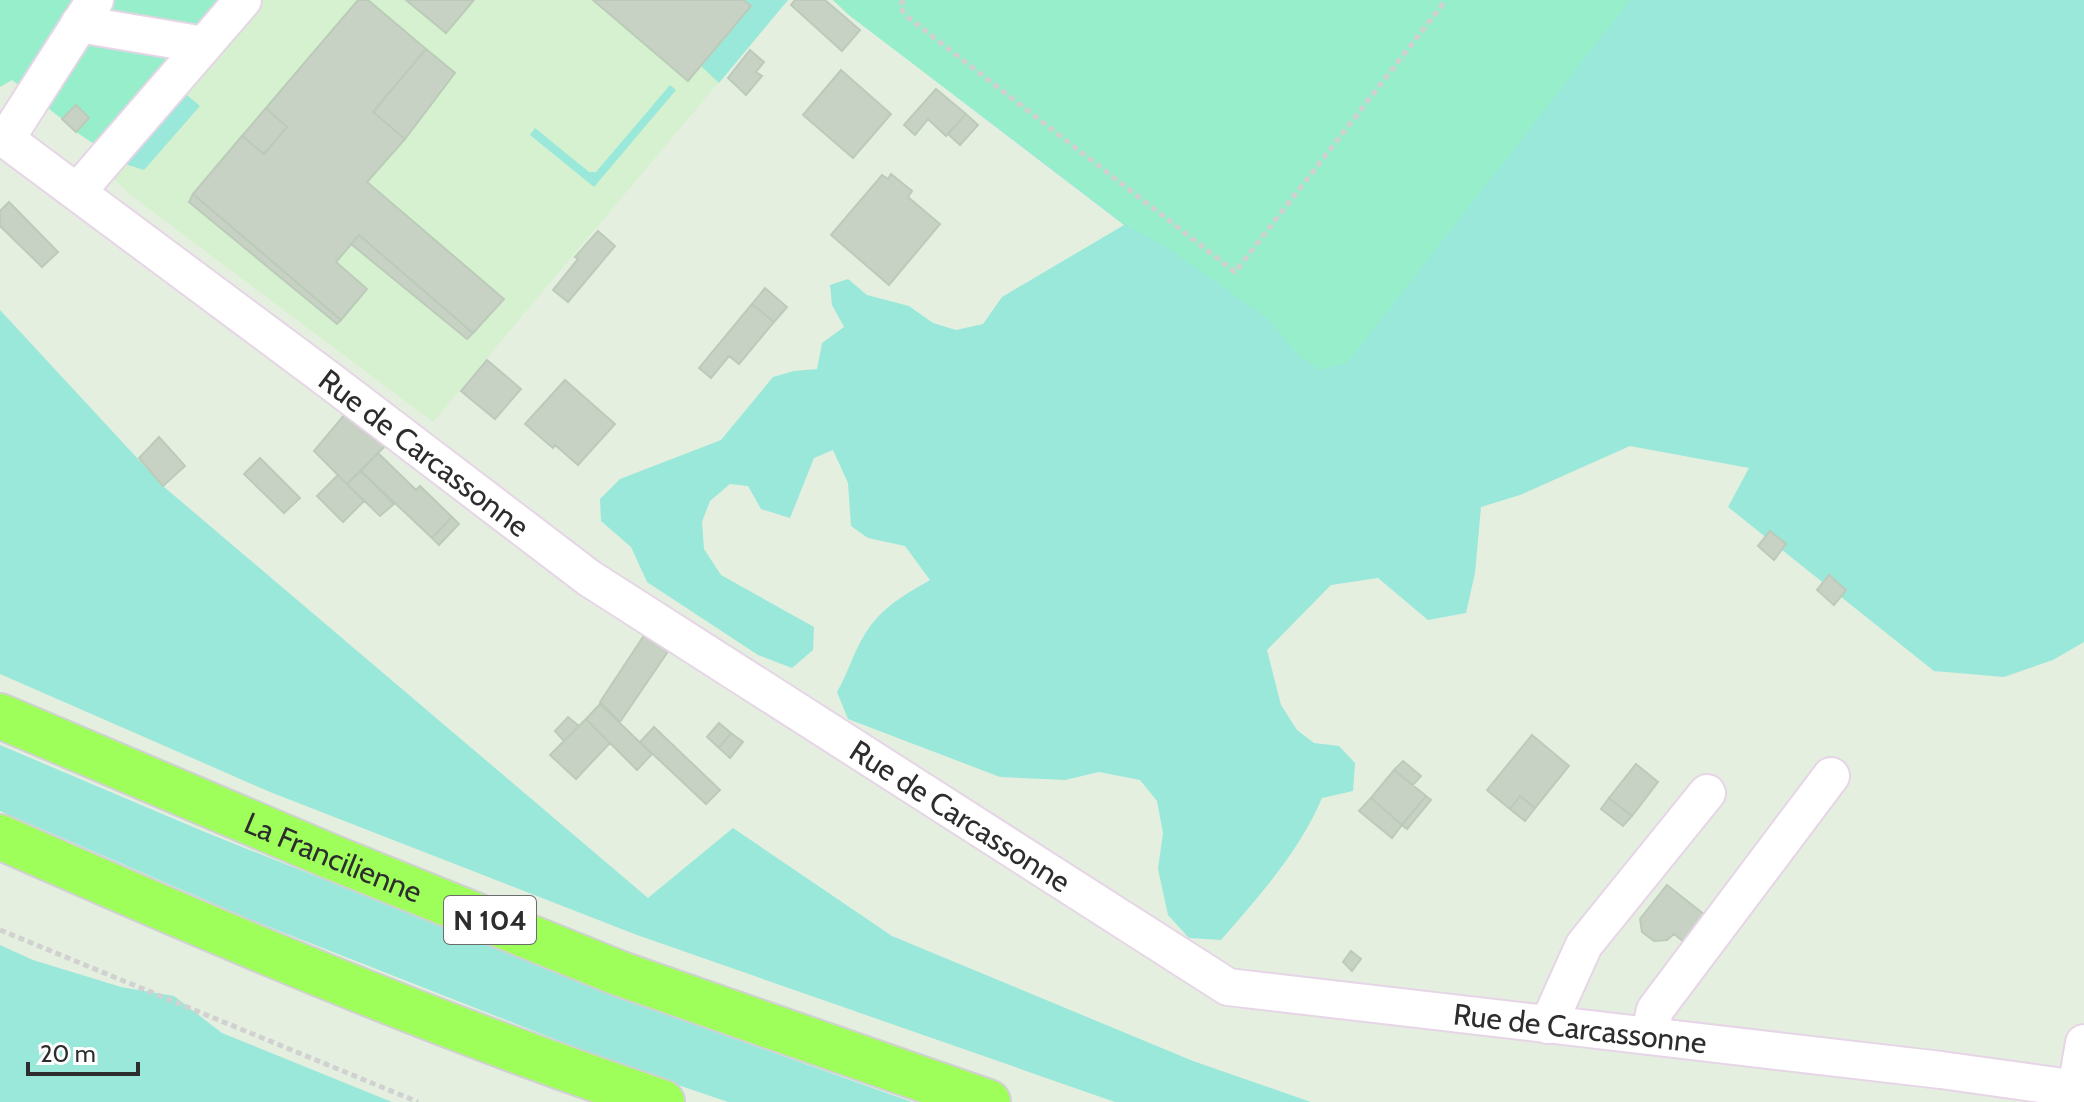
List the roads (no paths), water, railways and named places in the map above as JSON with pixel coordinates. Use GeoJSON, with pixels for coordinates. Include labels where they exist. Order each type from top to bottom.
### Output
{"type":"FeatureCollection","features":[{"type":"Feature","properties":{"kind":"highway","name":"La Francilienne"},"geometry":{"type":"LineString","coordinates":[[0,716],[334,858],[621,974],[988,1102]]}},
{"type":"Feature","properties":{"kind":"highway"},"geometry":{"type":"LineString","coordinates":[[0,837],[290,962],[596,1080],[662,1102]]}},
{"type":"Feature","properties":{"kind":"street"},"geometry":{"type":"LineString","coordinates":[[77,192],[243,0]]}},
{"type":"Feature","properties":{"kind":"street"},"geometry":{"type":"LineString","coordinates":[[3,137],[87,12],[204,45]]}},
{"type":"Feature","properties":{"kind":"street","name":"Rue de Carcassonne"},"geometry":{"type":"LineString","coordinates":[[3,137],[589,578],[1228,987],[2080,1089]]}},
{"type":"Feature","properties":{"kind":"street"},"geometry":{"type":"LineString","coordinates":[[1649,1036],[1655,1010],[1831,776]]}},
{"type":"Feature","properties":{"kind":"street"},"geometry":{"type":"LineString","coordinates":[[1548,1025],[1584,945],[1707,793]]}},
{"type":"Feature","properties":{"kind":"street"},"geometry":{"type":"LineString","coordinates":[[2080,1089],[2084,1043]]}}]}
